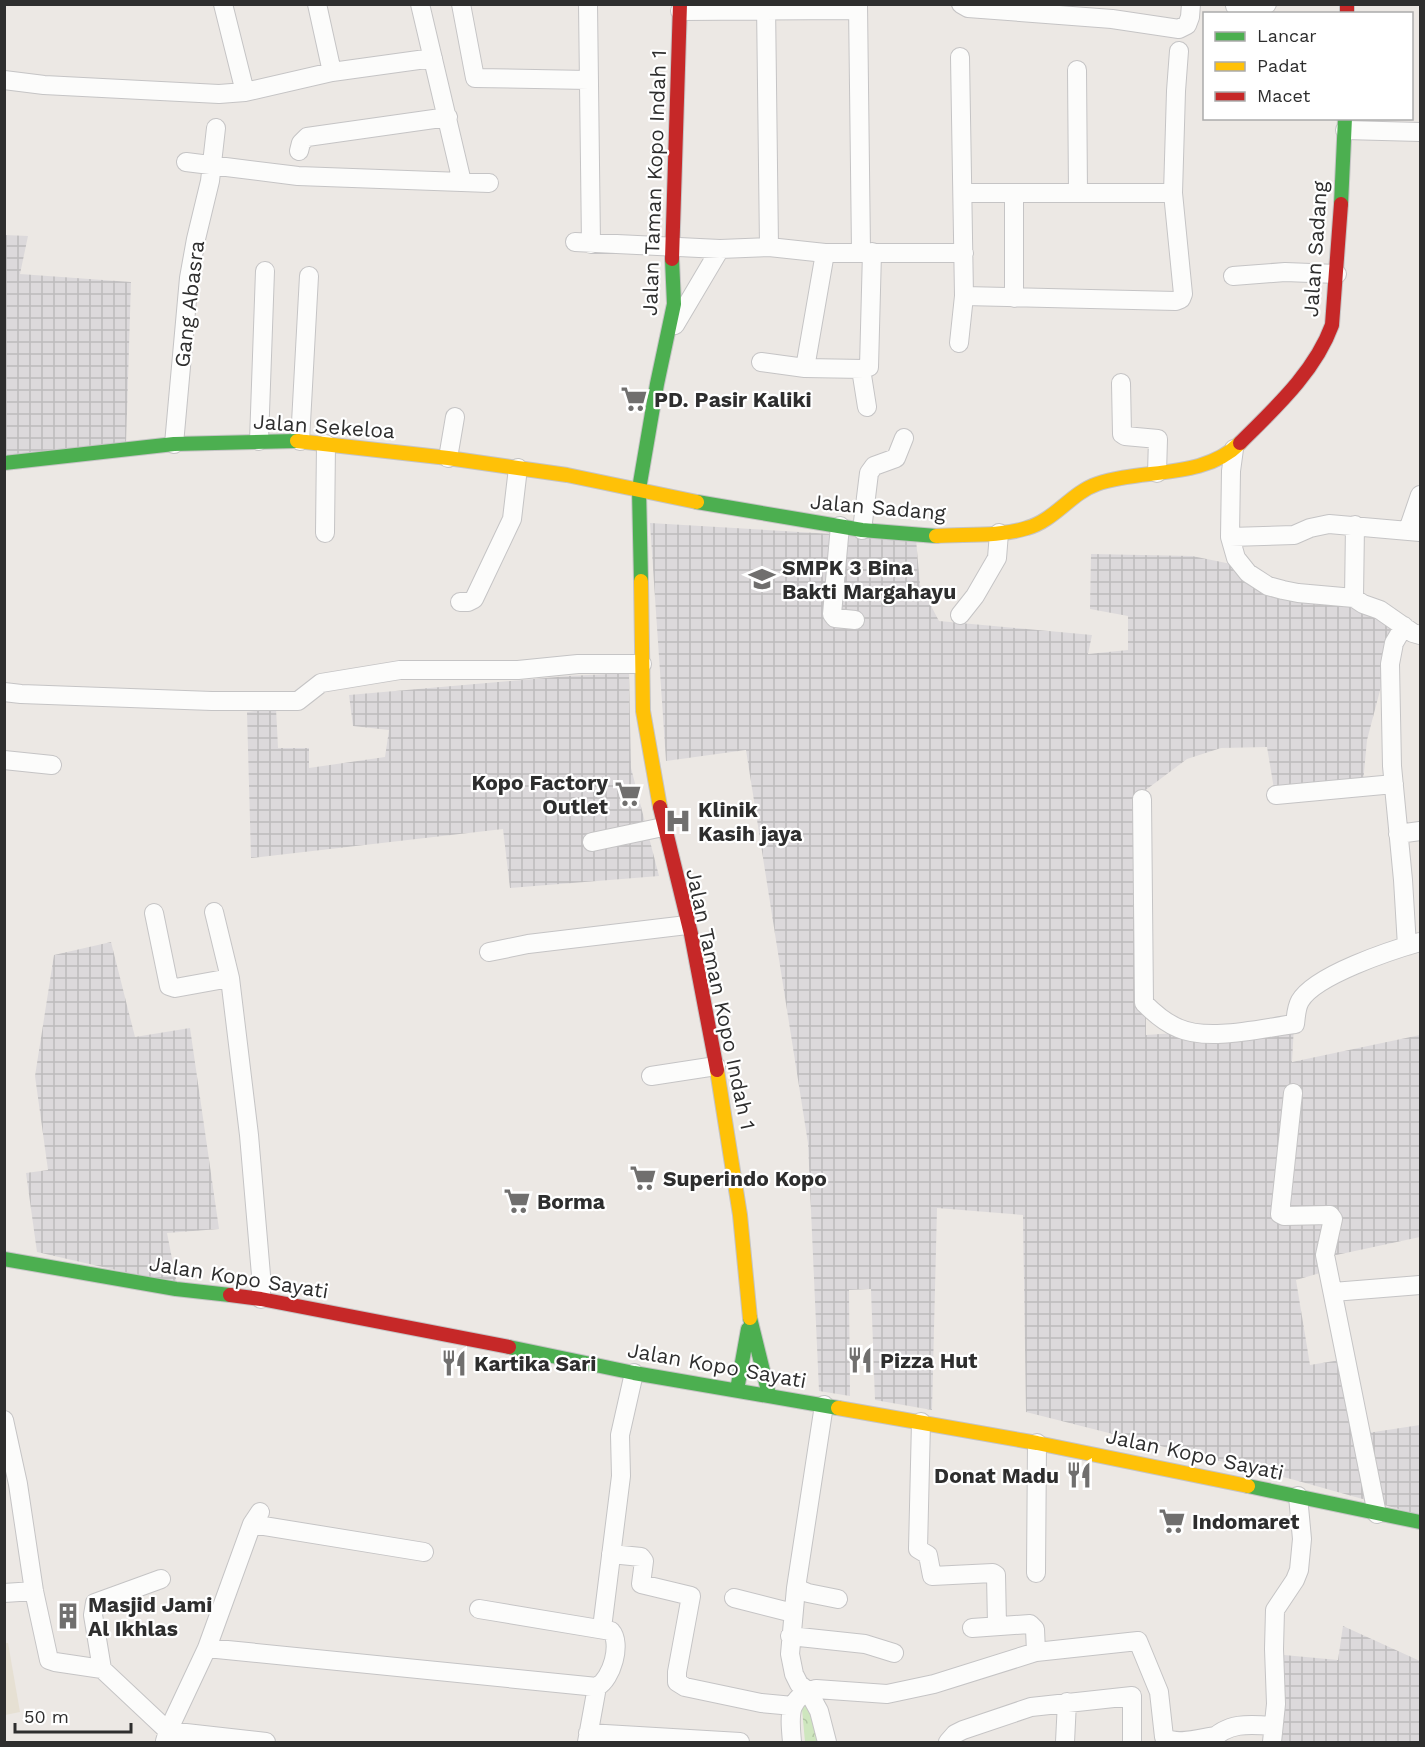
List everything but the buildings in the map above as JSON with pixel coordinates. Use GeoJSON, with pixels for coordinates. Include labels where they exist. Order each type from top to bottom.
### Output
{"type":"FeatureCollection","features":[{"type":"Feature","properties":{"kind":"main road","name":"Jalan Taman Kopo Indah 1"},"geometry":{"type":"LineString","coordinates":[[680,8],[672,246],[674,304],[657,384],[639,489],[644,711],[663,827],[687,926],[691,934],[716,1066],[740,1215],[750,1322],[770,1395]]}},
{"type":"Feature","properties":{"kind":"main road","name":"Jalan Sadang"},"geometry":{"type":"LineString","coordinates":[[639,489],[710,505],[862,530],[931,536],[999,533],[1028,528],[1044,521],[1094,485],[1118,478],[1200,466],[1220,458],[1234,449],[1291,392],[1327,339],[1332,325],[1337,274],[1345,124]]}},
{"type":"Feature","properties":{"kind":"main road","name":"Jalan Sekeloa"},"geometry":{"type":"LineString","coordinates":[[4,463],[174,444],[300,441],[448,458],[639,489]]}},
{"type":"Feature","properties":{"kind":"main road","name":"Jalan Kopo Sayati"},"geometry":{"type":"LineString","coordinates":[[4,1259],[176,1289],[261,1299],[470,1341],[543,1353],[634,1373],[1037,1443],[1420,1522]]}},
{"type":"Feature","properties":{"kind":"main road","name":"Jalan Taman Kopo Indah 1"},"geometry":{"type":"LineString","coordinates":[[737,1390],[750,1322]]}},
{"type":"Feature","properties":{"kind":"street"},"geometry":{"type":"LineString","coordinates":[[224,4],[245,92]]}},
{"type":"Feature","properties":{"kind":"street"},"geometry":{"type":"LineString","coordinates":[[317,4],[332,72]]}},
{"type":"Feature","properties":{"kind":"street"},"geometry":{"type":"LineString","coordinates":[[420,4],[462,182]]}},
{"type":"Feature","properties":{"kind":"street"},"geometry":{"type":"LineString","coordinates":[[461,4],[476,78],[589,80]]}},
{"type":"Feature","properties":{"kind":"street"},"geometry":{"type":"LineString","coordinates":[[588,4],[589,80],[583,243],[720,249],[769,247],[825,253],[964,253]]}},
{"type":"Feature","properties":{"kind":"street"},"geometry":{"type":"LineString","coordinates":[[961,4],[968,8],[1112,12],[1179,29],[1187,25],[1191,4]]}},
{"type":"Feature","properties":{"kind":"street"},"geometry":{"type":"LineString","coordinates":[[1235,6],[1267,4]]}},
{"type":"Feature","properties":{"kind":"street"},"geometry":{"type":"LineString","coordinates":[[680,8],[858,7],[870,364],[867,368],[861,369],[805,368],[761,362]]}},
{"type":"Feature","properties":{"kind":"street"},"geometry":{"type":"LineString","coordinates":[[766,8],[769,247]]}},
{"type":"Feature","properties":{"kind":"street"},"geometry":{"type":"LineString","coordinates":[[964,296],[1181,300],[1183,294],[1173,193],[1179,51]]}},
{"type":"Feature","properties":{"kind":"street"},"geometry":{"type":"LineString","coordinates":[[958,342],[964,296],[960,57]]}},
{"type":"Feature","properties":{"kind":"street"},"geometry":{"type":"LineString","coordinates":[[4,80],[44,85],[219,94],[245,92],[332,72],[433,58]]}},
{"type":"Feature","properties":{"kind":"street"},"geometry":{"type":"LineString","coordinates":[[1077,70],[1078,194]]}},
{"type":"Feature","properties":{"kind":"street"},"geometry":{"type":"LineString","coordinates":[[299,151],[301,142],[307,137],[448,117]]}},
{"type":"Feature","properties":{"kind":"street"},"geometry":{"type":"LineString","coordinates":[[1345,124],[1420,132]]}},
{"type":"Feature","properties":{"kind":"street","name":"Gang Abasra"},"geometry":{"type":"LineString","coordinates":[[174,444],[189,278],[210,181],[216,128]]}},
{"type":"Feature","properties":{"kind":"street"},"geometry":{"type":"LineString","coordinates":[[186,162],[298,176],[489,183]]}},
{"type":"Feature","properties":{"kind":"street"},"geometry":{"type":"LineString","coordinates":[[963,193],[1173,193]]}},
{"type":"Feature","properties":{"kind":"street"},"geometry":{"type":"LineString","coordinates":[[1014,193],[1014,298]]}},
{"type":"Feature","properties":{"kind":"street"},"geometry":{"type":"LineString","coordinates":[[668,337],[720,249]]}},
{"type":"Feature","properties":{"kind":"street"},"geometry":{"type":"LineString","coordinates":[[805,368],[825,253]]}},
{"type":"Feature","properties":{"kind":"street"},"geometry":{"type":"LineString","coordinates":[[260,441],[265,271]]}},
{"type":"Feature","properties":{"kind":"street"},"geometry":{"type":"LineString","coordinates":[[1233,276],[1285,272],[1337,274]]}},
{"type":"Feature","properties":{"kind":"street"},"geometry":{"type":"LineString","coordinates":[[300,441],[309,276]]}},
{"type":"Feature","properties":{"kind":"street"},"geometry":{"type":"LineString","coordinates":[[861,369],[867,407]]}},
{"type":"Feature","properties":{"kind":"street"},"geometry":{"type":"LineString","coordinates":[[1121,382],[1122,434],[1158,439],[1157,473]]}},
{"type":"Feature","properties":{"kind":"street"},"geometry":{"type":"LineString","coordinates":[[448,458],[454,417]]}},
{"type":"Feature","properties":{"kind":"street"},"geometry":{"type":"LineString","coordinates":[[862,530],[869,473],[874,466],[897,458],[904,438]]}},
{"type":"Feature","properties":{"kind":"street"},"geometry":{"type":"LineString","coordinates":[[325,533],[326,444]]}},
{"type":"Feature","properties":{"kind":"street"},"geometry":{"type":"LineString","coordinates":[[1234,449],[1231,471],[1230,537],[1236,558],[1242,567],[1268,586],[1298,593],[1354,598],[1380,610],[1420,635]]}},
{"type":"Feature","properties":{"kind":"street"},"geometry":{"type":"LineString","coordinates":[[460,602],[468,602],[474,598],[512,519],[518,468]]}},
{"type":"Feature","properties":{"kind":"street"},"geometry":{"type":"LineString","coordinates":[[1230,537],[1294,535],[1310,528],[1329,524],[1414,531],[1420,495]]}},
{"type":"Feature","properties":{"kind":"street"},"geometry":{"type":"LineString","coordinates":[[1354,598],[1355,525]]}},
{"type":"Feature","properties":{"kind":"street"},"geometry":{"type":"LineString","coordinates":[[840,526],[832,614],[836,618],[855,620]]}},
{"type":"Feature","properties":{"kind":"street"},"geometry":{"type":"LineString","coordinates":[[960,615],[975,596],[997,558],[999,533]]}},
{"type":"Feature","properties":{"kind":"street"},"geometry":{"type":"LineString","coordinates":[[1142,798],[1144,1003],[1177,1028],[1202,1033],[1226,1033],[1295,1024],[1300,1000],[1319,983],[1343,971],[1414,944],[1398,834],[1390,664],[1394,643],[1404,626]]}},
{"type":"Feature","properties":{"kind":"street"},"geometry":{"type":"LineString","coordinates":[[4,692],[212,701],[298,700],[321,683],[399,670],[518,670],[578,664],[642,664]]}},
{"type":"Feature","properties":{"kind":"street"},"geometry":{"type":"LineString","coordinates":[[4,760],[52,765]]}},
{"type":"Feature","properties":{"kind":"street"},"geometry":{"type":"LineString","coordinates":[[1276,795],[1394,784]]}},
{"type":"Feature","properties":{"kind":"street"},"geometry":{"type":"LineString","coordinates":[[592,842],[663,827]]}},
{"type":"Feature","properties":{"kind":"street"},"geometry":{"type":"LineString","coordinates":[[1398,834],[1420,831]]}},
{"type":"Feature","properties":{"kind":"street"},"geometry":{"type":"LineString","coordinates":[[214,912],[230,978],[249,1135],[261,1299]]}},
{"type":"Feature","properties":{"kind":"street"},"geometry":{"type":"LineString","coordinates":[[154,913],[169,986],[175,988],[230,978]]}},
{"type":"Feature","properties":{"kind":"street"},"geometry":{"type":"LineString","coordinates":[[489,952],[538,943],[687,926]]}},
{"type":"Feature","properties":{"kind":"street"},"geometry":{"type":"LineString","coordinates":[[651,1076],[716,1066]]}},
{"type":"Feature","properties":{"kind":"street"},"geometry":{"type":"LineString","coordinates":[[1293,1093],[1280,1214],[1284,1216],[1332,1216],[1325,1255],[1377,1514]]}},
{"type":"Feature","properties":{"kind":"street"},"geometry":{"type":"LineString","coordinates":[[1335,1299],[1420,1285]]}},
{"type":"Feature","properties":{"kind":"street"},"geometry":{"type":"LineString","coordinates":[[602,1628],[621,1476],[620,1435],[634,1373]]}},
{"type":"Feature","properties":{"kind":"street"},"geometry":{"type":"LineString","coordinates":[[824,1406],[796,1588],[790,1654],[794,1674],[799,1684],[808,1691],[819,1711],[827,1743]]}},
{"type":"Feature","properties":{"kind":"street"},"geometry":{"type":"LineString","coordinates":[[4,1420],[18,1484],[34,1591],[49,1660],[113,1679]]}},
{"type":"Feature","properties":{"kind":"street"},"geometry":{"type":"LineString","coordinates":[[921,1422],[918,1549],[928,1555],[932,1576],[993,1573],[996,1575],[997,1625]]}},
{"type":"Feature","properties":{"kind":"street"},"geometry":{"type":"LineString","coordinates":[[1036,1574],[1037,1443]]}},
{"type":"Feature","properties":{"kind":"street"},"geometry":{"type":"LineString","coordinates":[[792,1743],[790,1713],[800,1696],[808,1691],[816,1689],[887,1694],[934,1684],[1036,1652],[1138,1641],[1150,1675],[1157,1685],[1164,1737],[1167,1740],[1213,1739],[1237,1725],[1254,1724],[1272,1734],[1276,1704],[1275,1610],[1299,1570],[1302,1539],[1298,1496]]}},
{"type":"Feature","properties":{"kind":"street"},"geometry":{"type":"LineString","coordinates":[[166,1737],[207,1648],[256,1518],[424,1552]]}},
{"type":"Feature","properties":{"kind":"street"},"geometry":{"type":"LineString","coordinates":[[611,1554],[641,1557],[644,1561],[641,1584],[691,1596],[676,1672],[677,1682],[685,1687],[761,1703],[793,1706]]}},
{"type":"Feature","properties":{"kind":"street"},"geometry":{"type":"LineString","coordinates":[[160,1579],[95,1603],[93,1615],[113,1679],[166,1737],[266,1743]]}},
{"type":"Feature","properties":{"kind":"street"},"geometry":{"type":"LineString","coordinates":[[796,1588],[838,1599]]}},
{"type":"Feature","properties":{"kind":"street"},"geometry":{"type":"LineString","coordinates":[[4,1593],[34,1591]]}},
{"type":"Feature","properties":{"kind":"street"},"geometry":{"type":"LineString","coordinates":[[734,1598],[793,1613]]}},
{"type":"Feature","properties":{"kind":"street"},"geometry":{"type":"LineString","coordinates":[[479,1609],[611,1630],[614,1634],[613,1667],[606,1680],[597,1687],[588,1738],[740,1743]]}},
{"type":"Feature","properties":{"kind":"street"},"geometry":{"type":"LineString","coordinates":[[972,1629],[997,1625],[1033,1626],[1036,1652]]}},
{"type":"Feature","properties":{"kind":"street"},"geometry":{"type":"LineString","coordinates":[[790,1636],[865,1644],[894,1653]]}},
{"type":"Feature","properties":{"kind":"street"},"geometry":{"type":"LineString","coordinates":[[207,1648],[597,1687]]}},
{"type":"Feature","properties":{"kind":"street"},"geometry":{"type":"LineString","coordinates":[[948,1743],[955,1734],[1031,1707],[1132,1696],[1157,1685]]}},
{"type":"Feature","properties":{"kind":"street"},"geometry":{"type":"LineString","coordinates":[[1132,1696],[1132,1743]]}},
{"type":"Feature","properties":{"kind":"street"},"geometry":{"type":"LineString","coordinates":[[1065,1743],[1067,1702]]}},
{"type":"Feature","properties":{"kind":"shaded area"},"geometry":{"type":"Polygon","coordinates":[[[5,235],[28,236],[20,274],[131,282],[126,444],[5,456],[5,235]]]}},
{"type":"Feature","properties":{"kind":"shaded area"},"geometry":{"type":"Polygon","coordinates":[[[650,523],[916,539],[920,585],[939,621],[1092,635],[1088,654],[1128,650],[1128,616],[1090,609],[1091,554],[1192,556],[1241,566],[1265,583],[1352,597],[1399,618],[1367,740],[1363,783],[1275,795],[1267,747],[1221,748],[1187,759],[1143,792],[1146,1035],[1294,1025],[1292,1062],[1420,1035],[1420,1237],[1327,1257],[1320,1273],[1296,1280],[1310,1365],[1346,1359],[1361,1434],[1420,1425],[1420,1515],[1291,1479],[1026,1412],[1023,1215],[937,1208],[932,1410],[875,1400],[871,1289],[849,1290],[850,1396],[819,1391],[808,1143],[746,750],[666,761],[650,523]]]}},
{"type":"Feature","properties":{"kind":"shaded area"},"geometry":{"type":"Polygon","coordinates":[[[629,673],[631,768],[659,876],[510,888],[503,829],[251,858],[247,712],[276,708],[278,748],[309,748],[309,768],[385,757],[389,730],[353,726],[349,695],[629,673]]]}},
{"type":"Feature","properties":{"kind":"shaded area"},"geometry":{"type":"Polygon","coordinates":[[[111,942],[135,1037],[190,1028],[219,1229],[167,1233],[177,1284],[37,1252],[26,1173],[48,1170],[35,1076],[54,955],[111,942]]]}},
{"type":"Feature","properties":{"kind":"shaded area"},"geometry":{"type":"Polygon","coordinates":[[[1343,1626],[1420,1661],[1420,1742],[1276,1742],[1284,1655],[1338,1660],[1343,1626]]]}},
{"type":"Feature","properties":{"kind":"shaded area"},"geometry":{"type":"Polygon","coordinates":[[[5,1643],[8,1643],[20,1712],[5,1715],[5,1643]]]}},
{"type":"Feature","properties":{"kind":"green space"},"geometry":{"type":"Polygon","coordinates":[[[808,1695],[828,1742],[805,1742],[802,1709],[808,1695]]]}},
{"type":"Feature","properties":{"kind":"traffic: fast"},"geometry":{"type":"LineString","coordinates":[[1341,204],[1345,120]]}},
{"type":"Feature","properties":{"kind":"traffic: fast"},"geometry":{"type":"LineString","coordinates":[[641,581],[639,489],[657,384],[674,304],[672,259]]}},
{"type":"Feature","properties":{"kind":"traffic: fast"},"geometry":{"type":"LineString","coordinates":[[4,463],[174,444],[297,441]]}},
{"type":"Feature","properties":{"kind":"traffic: fast"},"geometry":{"type":"LineString","coordinates":[[697,502],[862,530],[936,536]]}},
{"type":"Feature","properties":{"kind":"traffic: fast"},"geometry":{"type":"LineString","coordinates":[[4,1259],[176,1289],[230,1295]]}},
{"type":"Feature","properties":{"kind":"traffic: fast"},"geometry":{"type":"LineString","coordinates":[[750,1318],[769,1395]]}},
{"type":"Feature","properties":{"kind":"traffic: fast"},"geometry":{"type":"LineString","coordinates":[[737,1390],[748,1329]]}},
{"type":"Feature","properties":{"kind":"traffic: fast"},"geometry":{"type":"LineString","coordinates":[[509,1347],[634,1373],[838,1408]]}},
{"type":"Feature","properties":{"kind":"traffic: fast"},"geometry":{"type":"LineString","coordinates":[[1248,1486],[1420,1522]]}},
{"type":"Feature","properties":{"kind":"traffic: slow"},"geometry":{"type":"LineString","coordinates":[[297,441],[448,458],[567,475],[697,502]]}},
{"type":"Feature","properties":{"kind":"traffic: slow"},"geometry":{"type":"LineString","coordinates":[[936,536],[994,534],[1027,528],[1046,519],[1079,494],[1097,484],[1208,463],[1225,455],[1240,443]]}},
{"type":"Feature","properties":{"kind":"traffic: slow"},"geometry":{"type":"LineString","coordinates":[[641,581],[643,711],[660,807]]}},
{"type":"Feature","properties":{"kind":"traffic: slow"},"geometry":{"type":"LineString","coordinates":[[717,1070],[740,1215],[750,1318]]}},
{"type":"Feature","properties":{"kind":"traffic: slow"},"geometry":{"type":"LineString","coordinates":[[838,1408],[1037,1443],[1248,1486]]}},
{"type":"Feature","properties":{"kind":"traffic: jam"},"geometry":{"type":"LineString","coordinates":[[672,259],[680,4]]}},
{"type":"Feature","properties":{"kind":"traffic: jam"},"geometry":{"type":"LineString","coordinates":[[1347,4],[1347,12]]}},
{"type":"Feature","properties":{"kind":"traffic: jam"},"geometry":{"type":"LineString","coordinates":[[1240,443],[1292,389],[1325,342],[1332,325],[1341,204]]}},
{"type":"Feature","properties":{"kind":"traffic: jam"},"geometry":{"type":"LineString","coordinates":[[660,807],[691,934],[717,1070]]}},
{"type":"Feature","properties":{"kind":"traffic: jam"},"geometry":{"type":"LineString","coordinates":[[230,1295],[509,1347]]}},
{"type":"Feature","properties":{"kind":"place","name":"PD. Pasir Kaliki"},"geometry":{"type":"Point","coordinates":[634,399]}},
{"type":"Feature","properties":{"kind":"place","name":"SMPK 3 Bina Bakti Margahayu"},"geometry":{"type":"Point","coordinates":[762,579]}},
{"type":"Feature","properties":{"kind":"place","name":"Kopo Factory Outlet"},"geometry":{"type":"Point","coordinates":[628,794]}},
{"type":"Feature","properties":{"kind":"place","name":"Klinik Kasih jaya"},"geometry":{"type":"Point","coordinates":[678,821]}},
{"type":"Feature","properties":{"kind":"place","name":"Superindo Kopo"},"geometry":{"type":"Point","coordinates":[643,1178]}},
{"type":"Feature","properties":{"kind":"place","name":"Borma"},"geometry":{"type":"Point","coordinates":[517,1201]}},
{"type":"Feature","properties":{"kind":"place","name":"Pizza Hut"},"geometry":{"type":"Point","coordinates":[860,1360]}},
{"type":"Feature","properties":{"kind":"place","name":"Kartika Sari"},"geometry":{"type":"Point","coordinates":[454,1363]}},
{"type":"Feature","properties":{"kind":"place","name":"Donat Madu"},"geometry":{"type":"Point","coordinates":[1079,1475]}},
{"type":"Feature","properties":{"kind":"place","name":"Indomaret"},"geometry":{"type":"Point","coordinates":[1172,1521]}},
{"type":"Feature","properties":{"kind":"place","name":"Masjid Jami Al Ikhlas"},"geometry":{"type":"Point","coordinates":[68,1616]}}]}
